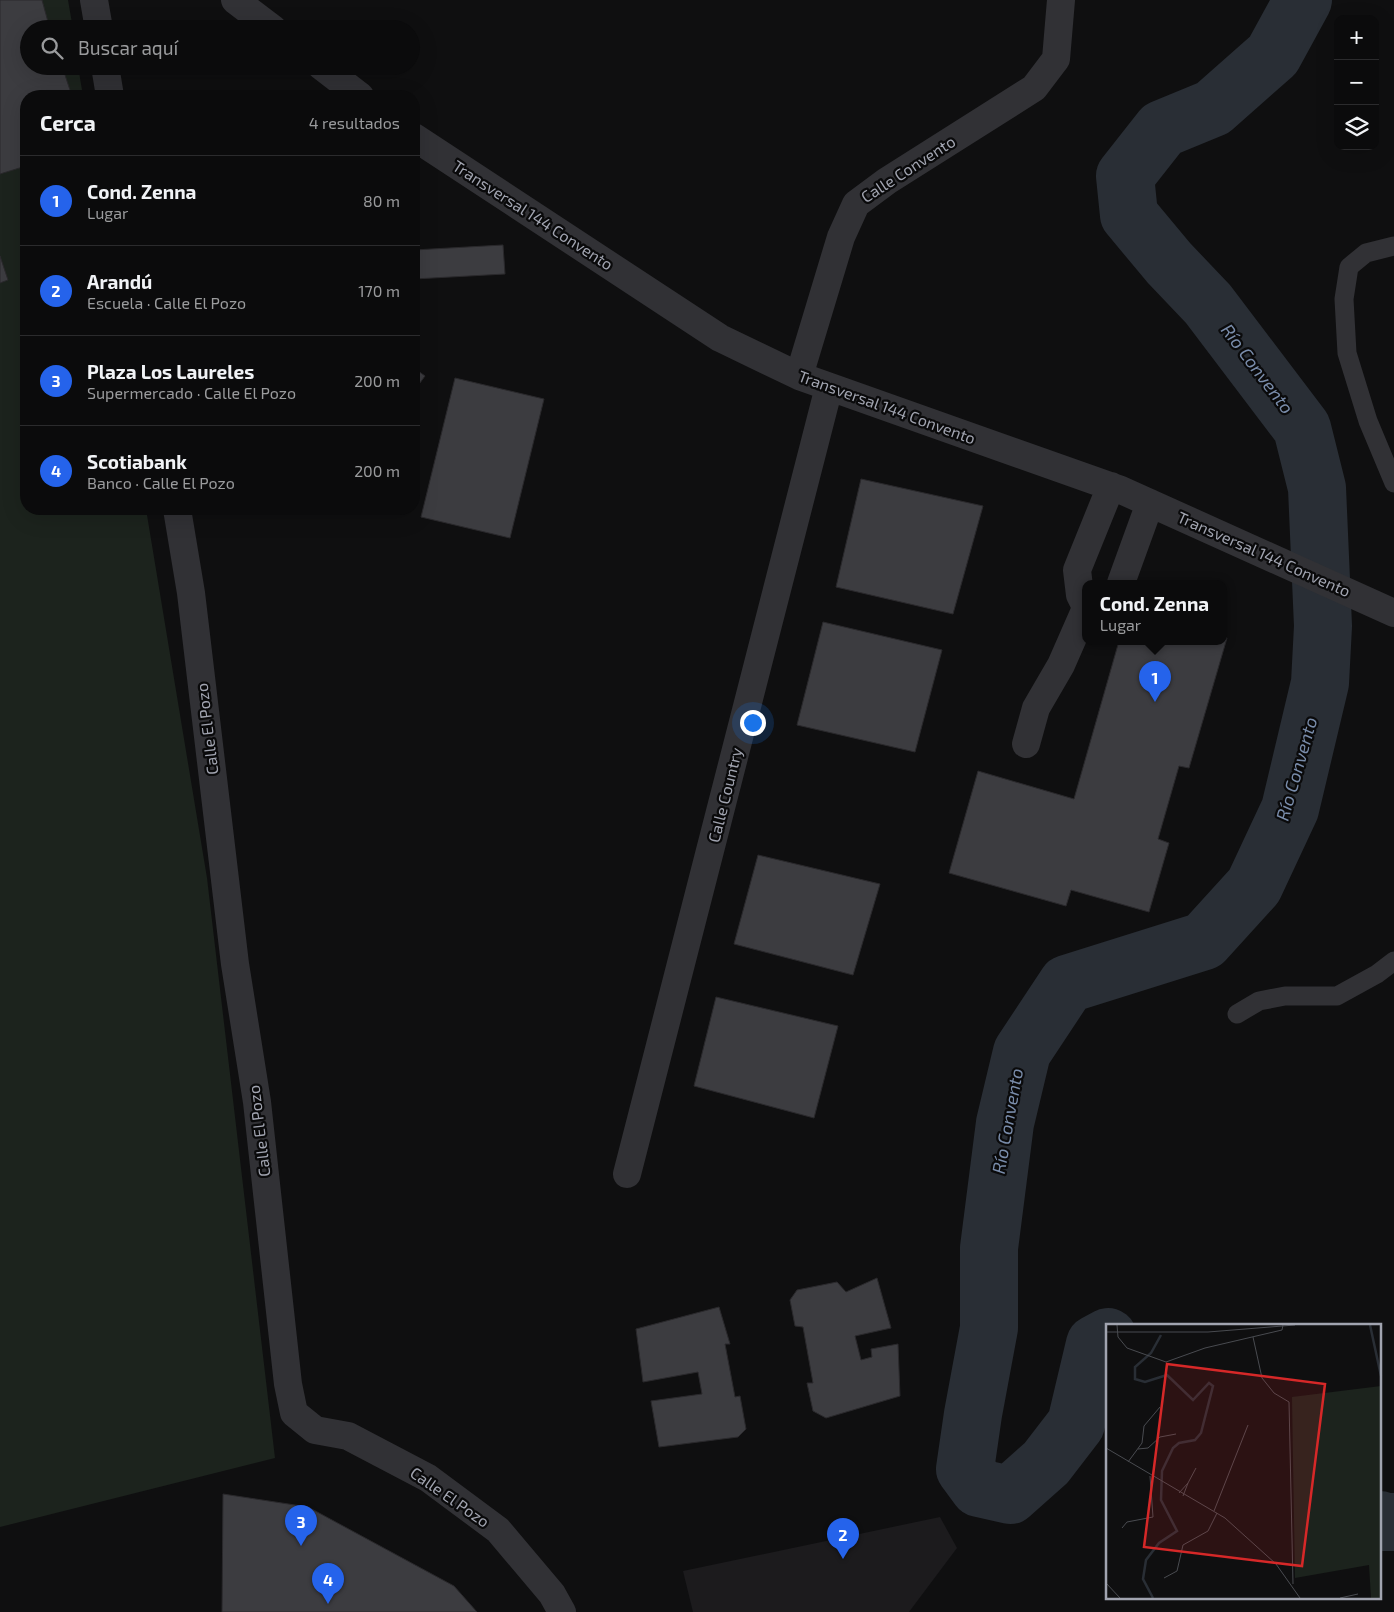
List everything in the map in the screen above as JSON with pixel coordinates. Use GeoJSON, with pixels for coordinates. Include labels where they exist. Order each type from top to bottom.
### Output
{"type":"FeatureCollection","features":[{"type":"Feature","properties":{"kind":"street"},"geometry":{"type":"LineString","coordinates":[[94,0],[97,20]]}},
{"type":"Feature","properties":{"kind":"street"},"geometry":{"type":"LineString","coordinates":[[235,0],[261,20]]}},
{"type":"Feature","properties":{"kind":"street","name":"Calle Convento"},"geometry":{"type":"LineString","coordinates":[[799,376],[841,237],[856,204],[887,181],[1034,88],[1056,59],[1061,0]]}},
{"type":"Feature","properties":{"kind":"street"},"geometry":{"type":"LineString","coordinates":[[106,75],[109,90]]}},
{"type":"Feature","properties":{"kind":"street"},"geometry":{"type":"LineString","coordinates":[[333,75],[352,90]]}},
{"type":"Feature","properties":{"kind":"street","name":"Transversal 144 Convento"},"geometry":{"type":"LineString","coordinates":[[420,141],[720,338],[799,376],[1111,486],[1287,563],[1394,613]]}},
{"type":"Feature","properties":{"kind":"street","name":"Calle Country"},"geometry":{"type":"LineString","coordinates":[[627,1174],[829,387]]}},
{"type":"Feature","properties":{"kind":"street"},"geometry":{"type":"LineString","coordinates":[[1082,599],[1077,570],[1111,486]]}},
{"type":"Feature","properties":{"kind":"street"},"geometry":{"type":"LineString","coordinates":[[1123,580],[1150,503]]}},
{"type":"Feature","properties":{"kind":"street","name":"Calle El Pozo"},"geometry":{"type":"LineString","coordinates":[[178,515],[191,593],[235,964],[257,1102],[288,1384],[294,1413],[315,1430],[348,1436],[428,1478],[498,1530],[552,1594],[562,1612]]}},
{"type":"Feature","properties":{"kind":"street"},"geometry":{"type":"LineString","coordinates":[[1026,744],[1036,708],[1061,666],[1082,616]]}},
{"type":"Feature","properties":{"kind":"lane"},"geometry":{"type":"LineString","coordinates":[[1394,246],[1366,253],[1349,268],[1344,299],[1347,353],[1368,421],[1394,483]]}},
{"type":"Feature","properties":{"kind":"lane"},"geometry":{"type":"LineString","coordinates":[[1238,1014],[1259,1001],[1285,996],[1337,996],[1377,974],[1394,960]]}},
{"type":"Feature","properties":{"kind":"shaded area"},"geometry":{"type":"Polygon","coordinates":[[[0,0],[68,0],[71,20],[20,20],[20,75],[80,75],[82,90],[20,90],[20,515],[147,515],[207,878],[275,1458],[0,1527],[0,0]]]}},
{"type":"Feature","properties":{"kind":"shaded area"},"geometry":{"type":"Polygon","coordinates":[[[940,1517],[957,1548],[909,1612],[693,1612],[683,1571],[940,1517]]]}},
{"type":"Feature","properties":{"kind":"building"},"geometry":{"type":"Polygon","coordinates":[[[0,0],[42,0],[48,20],[20,20],[20,75],[65,75],[70,90],[20,90],[20,168],[0,174],[0,0]]]}},
{"type":"Feature","properties":{"kind":"building"},"geometry":{"type":"Polygon","coordinates":[[[503,245],[505,274],[420,279],[420,250],[503,245]]]}},
{"type":"Feature","properties":{"kind":"building"},"geometry":{"type":"Polygon","coordinates":[[[0,256],[8,280],[0,283],[0,256]]]}},
{"type":"Feature","properties":{"kind":"building"},"geometry":{"type":"Polygon","coordinates":[[[420,372],[425,376],[420,383],[420,372]]]}},
{"type":"Feature","properties":{"kind":"building"},"geometry":{"type":"Polygon","coordinates":[[[455,378],[544,399],[510,538],[421,517],[455,378]]]}},
{"type":"Feature","properties":{"kind":"building"},"geometry":{"type":"Polygon","coordinates":[[[861,479],[983,506],[953,614],[836,587],[861,479]]]}},
{"type":"Feature","properties":{"kind":"building"},"geometry":{"type":"Polygon","coordinates":[[[823,622],[942,650],[915,752],[797,725],[823,622]]]}},
{"type":"Feature","properties":{"kind":"building"},"geometry":{"type":"Polygon","coordinates":[[[1118,645],[1225,645],[1189,768],[1179,766],[1158,839],[1169,843],[1149,912],[1071,890],[1066,906],[949,873],[978,771],[1074,799],[1118,645]]]}},
{"type":"Feature","properties":{"kind":"building"},"geometry":{"type":"Polygon","coordinates":[[[758,855],[880,884],[853,975],[734,944],[758,855]]]}},
{"type":"Feature","properties":{"kind":"building"},"geometry":{"type":"Polygon","coordinates":[[[716,997],[838,1026],[814,1118],[694,1086],[716,997]]]}},
{"type":"Feature","properties":{"kind":"building"},"geometry":{"type":"Polygon","coordinates":[[[877,1278],[891,1328],[855,1336],[861,1360],[872,1357],[871,1349],[898,1344],[900,1396],[826,1418],[813,1411],[807,1383],[813,1383],[803,1327],[795,1326],[790,1300],[797,1290],[837,1282],[846,1292],[877,1278]]]}},
{"type":"Feature","properties":{"kind":"building"},"geometry":{"type":"Polygon","coordinates":[[[719,1307],[730,1344],[725,1344],[735,1397],[740,1396],[746,1429],[738,1437],[659,1447],[651,1401],[702,1394],[698,1372],[643,1382],[636,1329],[719,1307]]]}},
{"type":"Feature","properties":{"kind":"building"},"geometry":{"type":"Polygon","coordinates":[[[223,1494],[308,1507],[454,1586],[477,1612],[222,1612],[223,1494]]]}},
{"type":"Feature","properties":{"kind":"waterway","name":"Río Convento"},"geometry":{"type":"LineString","coordinates":[[1106,1338],[1095,1344],[1076,1424],[1046,1463],[1010,1495],[979,1488],[965,1469],[989,1328],[989,1248],[1005,1123],[1022,1052],[1067,984],[1204,941],[1254,886],[1290,809],[1320,683],[1323,626],[1317,488],[1302,428],[1208,304],[1169,263],[1129,215],[1125,176],[1162,129],[1213,108],[1273,55],[1303,0]]}},
{"type":"Feature","properties":{"kind":"waterway","name":"Río Convento"},"geometry":{"type":"LineString","coordinates":[[1382,1521],[1394,1522]]}},
{"type":"Feature","properties":{"kind":"place","name":"Cond. Zenna"},"geometry":{"type":"Point","coordinates":[1155,702]}},
{"type":"Feature","properties":{"kind":"place","name":"Plaza Los Laureles"},"geometry":{"type":"Point","coordinates":[301,1546]}},
{"type":"Feature","properties":{"kind":"place","name":"Arandú"},"geometry":{"type":"Point","coordinates":[843,1559]}},
{"type":"Feature","properties":{"kind":"place","name":"Scotiabank"},"geometry":{"type":"Point","coordinates":[328,1604]}}]}
